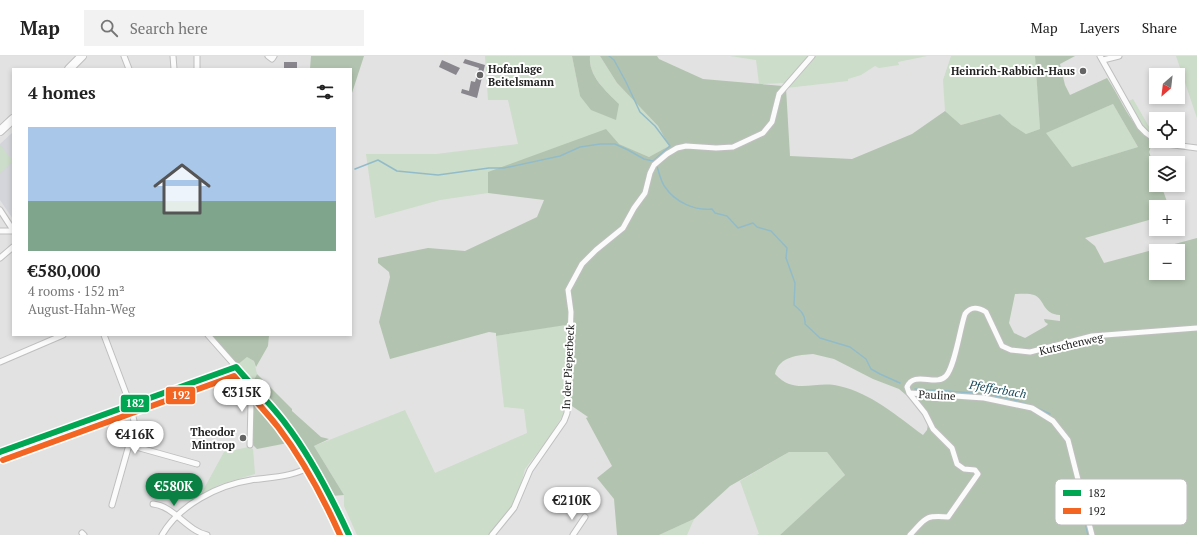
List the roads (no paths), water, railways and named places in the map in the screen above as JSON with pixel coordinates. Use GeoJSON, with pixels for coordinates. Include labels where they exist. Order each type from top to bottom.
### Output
{"type":"FeatureCollection","features":[{"type":"Feature","properties":{"kind":"main road"},"geometry":{"type":"LineString","coordinates":[[69,68],[82,56]]}},
{"type":"Feature","properties":{"kind":"main road"},"geometry":{"type":"LineString","coordinates":[[0,131],[12,120]]}},
{"type":"Feature","properties":{"kind":"street"},"geometry":{"type":"LineString","coordinates":[[124,56],[127,68]]}},
{"type":"Feature","properties":{"kind":"street"},"geometry":{"type":"LineString","coordinates":[[174,56],[174,68]]}},
{"type":"Feature","properties":{"kind":"street"},"geometry":{"type":"LineString","coordinates":[[197,56],[197,68]]}},
{"type":"Feature","properties":{"kind":"street"},"geometry":{"type":"LineString","coordinates":[[268,56],[272,59],[274,56]]}},
{"type":"Feature","properties":{"kind":"street","name":"In der Pieperbeck"},"geometry":{"type":"LineString","coordinates":[[492,535],[514,508],[530,470],[564,421],[567,413],[571,312],[568,290],[588,257],[620,232],[626,225],[634,208],[645,193],[650,173],[654,165],[677,148],[686,146],[716,148],[733,147],[762,133],[772,122],[779,94],[812,56]]}},
{"type":"Feature","properties":{"kind":"street"},"geometry":{"type":"LineString","coordinates":[[1119,56],[1101,58],[1137,123],[1149,135]]}},
{"type":"Feature","properties":{"kind":"street"},"geometry":{"type":"LineString","coordinates":[[1185,146],[1197,148]]}},
{"type":"Feature","properties":{"kind":"street"},"geometry":{"type":"LineString","coordinates":[[0,210],[12,229]]}},
{"type":"Feature","properties":{"kind":"street"},"geometry":{"type":"LineString","coordinates":[[0,231],[12,231]]}},
{"type":"Feature","properties":{"kind":"street"},"geometry":{"type":"LineString","coordinates":[[0,258],[12,248]]}},
{"type":"Feature","properties":{"kind":"street","name":"Kutschenweg"},"geometry":{"type":"LineString","coordinates":[[909,393],[907,386],[912,381],[918,379],[940,380],[947,374],[965,314],[974,308],[983,310],[988,315],[1004,347],[1011,350],[1030,352],[1092,336],[1197,328]]}},
{"type":"Feature","properties":{"kind":"street"},"geometry":{"type":"LineString","coordinates":[[0,362],[61,336]]}},
{"type":"Feature","properties":{"kind":"street"},"geometry":{"type":"LineString","coordinates":[[104,336],[130,404],[134,420],[129,445],[112,505]]}},
{"type":"Feature","properties":{"kind":"street"},"geometry":{"type":"LineString","coordinates":[[209,336],[284,422],[331,496],[349,535]]}},
{"type":"Feature","properties":{"kind":"street"},"geometry":{"type":"LineString","coordinates":[[0,452],[236,367]]}},
{"type":"Feature","properties":{"kind":"street"},"geometry":{"type":"LineString","coordinates":[[250,445],[251,402],[252,398],[258,393]]}},
{"type":"Feature","properties":{"kind":"street"},"geometry":{"type":"LineString","coordinates":[[909,393],[925,413],[933,429],[952,448],[956,464],[964,469],[975,470],[978,473],[948,517],[935,515],[929,516],[910,535]]}},
{"type":"Feature","properties":{"kind":"street","name":"Pauline"},"geometry":{"type":"LineString","coordinates":[[909,393],[984,398],[1032,408],[1047,416],[1058,426],[1068,440],[1078,479]]}},
{"type":"Feature","properties":{"kind":"street"},"geometry":{"type":"LineString","coordinates":[[129,445],[197,464]]}},
{"type":"Feature","properties":{"kind":"street"},"geometry":{"type":"LineString","coordinates":[[162,535],[177,516],[190,505],[223,488],[249,480],[291,475],[312,465]]}},
{"type":"Feature","properties":{"kind":"street"},"geometry":{"type":"LineString","coordinates":[[153,504],[164,507],[191,528],[207,535]]}},
{"type":"Feature","properties":{"kind":"street"},"geometry":{"type":"LineString","coordinates":[[572,535],[585,517]]}},
{"type":"Feature","properties":{"kind":"street","name":"Pauline"},"geometry":{"type":"LineString","coordinates":[[1089,525],[1092,535]]}},
{"type":"Feature","properties":{"kind":"waterway"},"geometry":{"type":"LineString","coordinates":[[355,169],[378,160],[397,171],[438,175],[489,168],[504,168],[560,156],[580,147],[600,144],[615,144],[644,159],[653,161],[670,146],[655,126],[640,112],[614,60],[609,56]]}},
{"type":"Feature","properties":{"kind":"waterway","name":"Pfefferbach"},"geometry":{"type":"LineString","coordinates":[[657,166],[664,185],[669,192],[680,201],[699,209],[712,209],[715,213],[727,216],[738,228],[753,223],[757,227],[771,231],[787,248],[786,258],[795,283],[794,305],[804,315],[805,324],[820,338],[850,347],[866,359],[871,369],[900,383]]}},
{"type":"Feature","properties":{"kind":"waterway","name":"Pfefferbach"},"geometry":{"type":"LineString","coordinates":[[915,389],[967,392],[1001,397],[1018,401],[1050,414]]}},
{"type":"Feature","properties":{"kind":"waterway","name":"Pfefferbach"},"geometry":{"type":"LineString","coordinates":[[1086,525],[1088,535]]}},
{"type":"Feature","properties":{"kind":"place","name":"Heinrich-Rabbich-Haus"},"geometry":{"type":"Point","coordinates":[1083,71]}},
{"type":"Feature","properties":{"kind":"place","name":"Hofanlage Beitelsmann"},"geometry":{"type":"Point","coordinates":[480,75]}},
{"type":"Feature","properties":{"kind":"place","name":"Theodor Mintrop"},"geometry":{"type":"Point","coordinates":[243,438]}}]}
